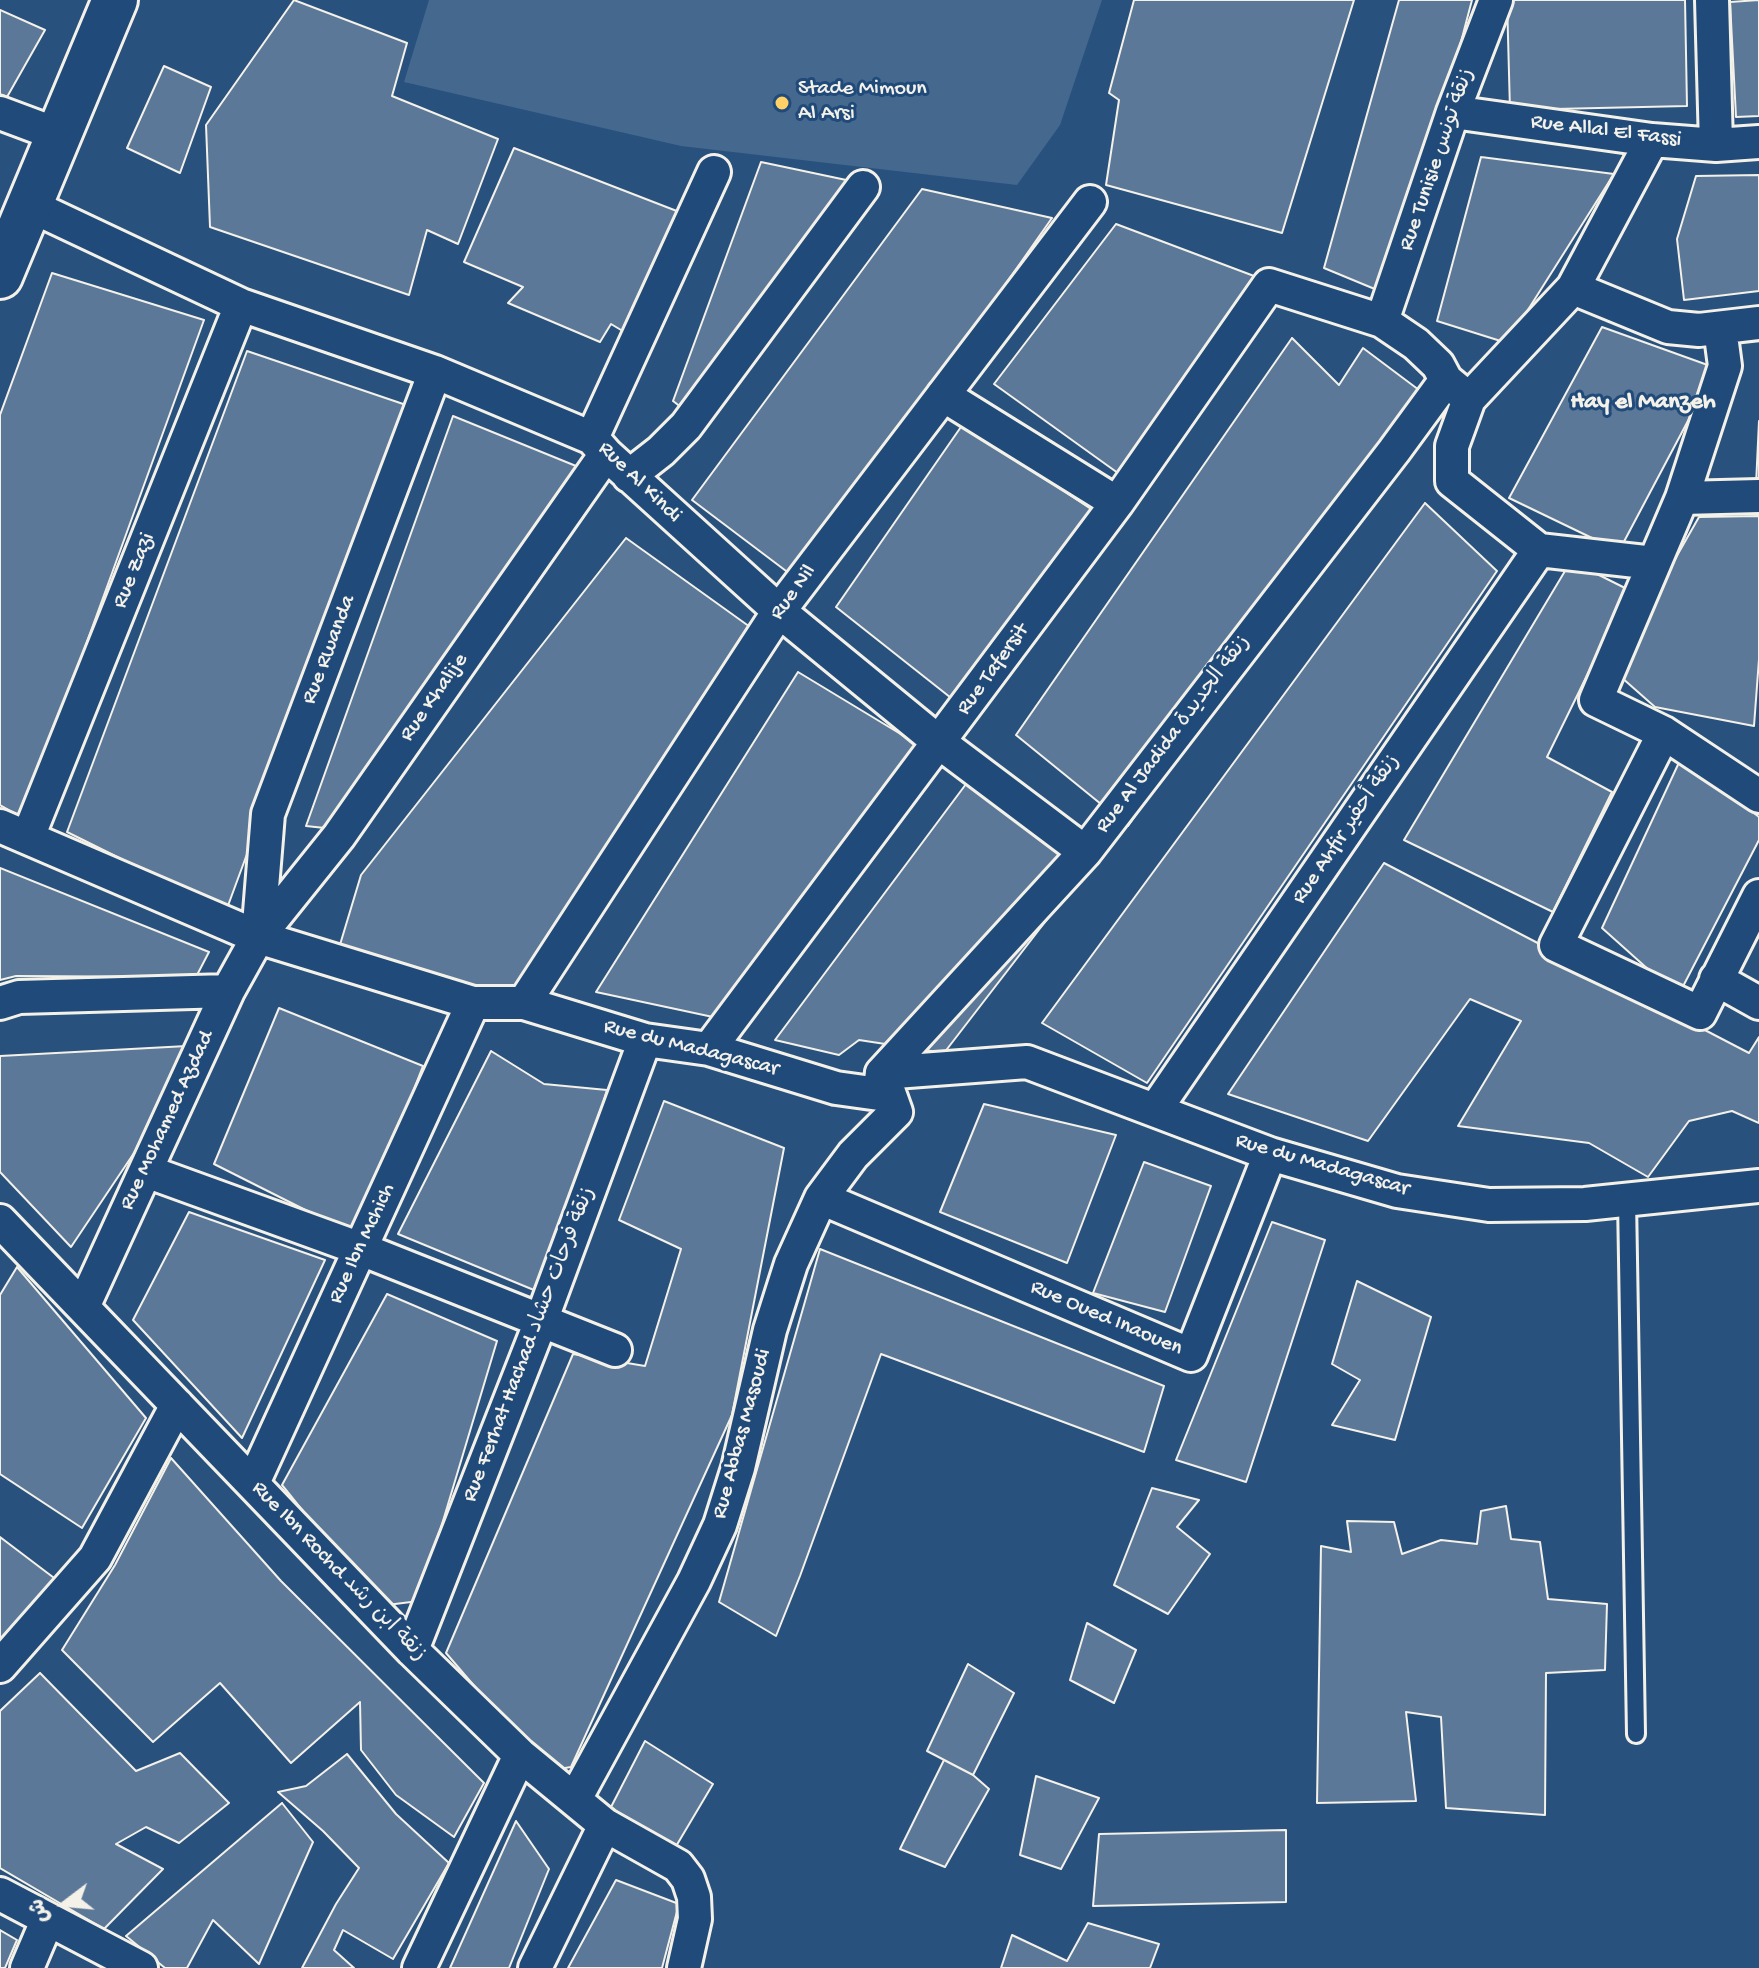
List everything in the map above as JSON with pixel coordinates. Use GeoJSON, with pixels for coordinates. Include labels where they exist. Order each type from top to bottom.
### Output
{"type":"FeatureCollection","features":[{"type":"Feature","properties":{"kind":"street","name":"Rue Tunisie زنقة تونس"},"geometry":{"type":"LineString","coordinates":[[1382,321],[1453,112],[1496,0]]}},
{"type":"Feature","properties":{"kind":"street"},"geometry":{"type":"LineString","coordinates":[[1712,0],[1716,145]]}},
{"type":"Feature","properties":{"kind":"street"},"geometry":{"type":"LineString","coordinates":[[0,276],[111,1]]}},
{"type":"Feature","properties":{"kind":"street","name":"Rue Allal El Fassi"},"geometry":{"type":"LineString","coordinates":[[1453,112],[1652,140],[1716,145],[1759,142]]}},
{"type":"Feature","properties":{"kind":"street"},"geometry":{"type":"LineString","coordinates":[[0,113],[59,135]]}},
{"type":"Feature","properties":{"kind":"street"},"geometry":{"type":"LineString","coordinates":[[1457,390],[1573,288],[1652,140]]}},
{"type":"Feature","properties":{"kind":"street","name":"Rue Khalije"},"geometry":{"type":"LineString","coordinates":[[258,937],[339,836],[599,446],[714,172]]}},
{"type":"Feature","properties":{"kind":"street"},"geometry":{"type":"LineString","coordinates":[[629,476],[686,426],[863,187]]}},
{"type":"Feature","properties":{"kind":"street","name":"Rue Nil"},"geometry":{"type":"LineString","coordinates":[[524,1003],[779,611],[1090,202]]}},
{"type":"Feature","properties":{"kind":"street","name":"Rue Al Kindi"},"geometry":{"type":"LineString","coordinates":[[29,205],[241,305],[435,372],[599,446],[779,611],[940,743],[1085,852]]}},
{"type":"Feature","properties":{"kind":"street","name":"Rue Tafersit"},"geometry":{"type":"LineString","coordinates":[[709,1049],[1117,503],[1269,285],[1382,321]]}},
{"type":"Feature","properties":{"kind":"street"},"geometry":{"type":"LineString","coordinates":[[1573,288],[1668,327],[1699,330],[1759,323]]}},
{"type":"Feature","properties":{"kind":"street","name":"Rue Zazi"},"geometry":{"type":"LineString","coordinates":[[14,832],[241,305]]}},
{"type":"Feature","properties":{"kind":"street"},"geometry":{"type":"LineString","coordinates":[[1382,321],[1416,344],[1438,365],[1457,390],[1452,481],[1539,550],[1654,563]]}},
{"type":"Feature","properties":{"kind":"street"},"geometry":{"type":"LineString","coordinates":[[1720,328],[1725,366],[1682,498],[1596,700],[1664,733],[1759,796]]}},
{"type":"Feature","properties":{"kind":"street","name":"Rue Rwanda"},"geometry":{"type":"LineString","coordinates":[[258,937],[268,814],[435,372]]}},
{"type":"Feature","properties":{"kind":"street","name":"Rue Al Jadida زنقة الجديدة"},"geometry":{"type":"LineString","coordinates":[[882,1073],[1085,852],[1394,451],[1457,390]]}},
{"type":"Feature","properties":{"kind":"street"},"geometry":{"type":"LineString","coordinates":[[943,395],[1117,503]]}},
{"type":"Feature","properties":{"kind":"street"},"geometry":{"type":"LineString","coordinates":[[1682,498],[1759,496]]}},
{"type":"Feature","properties":{"kind":"street","name":"Rue Ahfir زنقة أحفير"},"geometry":{"type":"LineString","coordinates":[[1155,1110],[1539,550]]}},
{"type":"Feature","properties":{"kind":"street"},"geometry":{"type":"LineString","coordinates":[[1664,733],[1556,945],[1700,1013],[1759,896]]}},
{"type":"Feature","properties":{"kind":"street","name":"Rue du Madagascar"},"geometry":{"type":"LineString","coordinates":[[14,832],[258,937],[473,1003],[524,1003],[645,1040],[709,1049],[836,1088],[879,1094],[882,1073],[1027,1062],[1270,1154],[1397,1191],[1489,1205],[1585,1204],[1759,1186]]}},
{"type":"Feature","properties":{"kind":"street","name":"Rue Mohamed Azdad"},"geometry":{"type":"LineString","coordinates":[[83,1307],[228,991],[258,937]]}},
{"type":"Feature","properties":{"kind":"street"},"geometry":{"type":"LineString","coordinates":[[1716,979],[1759,1003]]}},
{"type":"Feature","properties":{"kind":"street"},"geometry":{"type":"LineString","coordinates":[[0,1003],[19,997],[228,991]]}},
{"type":"Feature","properties":{"kind":"street","name":"Rue Ibn Mchich"},"geometry":{"type":"LineString","coordinates":[[253,1483],[473,1003]]}},
{"type":"Feature","properties":{"kind":"street","name":"Rue Ferhat Hachad زنقة فرحات حشاد"},"geometry":{"type":"LineString","coordinates":[[412,1650],[541,1321],[645,1040]]}},
{"type":"Feature","properties":{"kind":"street","name":"Rue Abbas Masoudi"},"geometry":{"type":"LineString","coordinates":[[575,1799],[694,1581],[720,1525],[738,1468],[770,1330],[791,1264],[821,1198],[853,1155],[896,1112],[882,1073]]}},
{"type":"Feature","properties":{"kind":"street","name":"Rue Oued Inaouen"},"geometry":{"type":"LineString","coordinates":[[821,1198],[1191,1355],[1270,1154]]}},
{"type":"Feature","properties":{"kind":"street"},"geometry":{"type":"LineString","coordinates":[[146,1171],[361,1249],[615,1350]]}},
{"type":"Feature","properties":{"kind":"street","name":"Rue Ibn Rochd زنقة ابن رشد"},"geometry":{"type":"LineString","coordinates":[[5,1236],[83,1307],[412,1650],[520,1755],[605,1825],[678,1866],[688,1879],[694,1897],[695,1919],[684,1968]]}},
{"type":"Feature","properties":{"kind":"street"},"geometry":{"type":"LineString","coordinates":[[0,1666],[95,1558],[177,1405]]}},
{"type":"Feature","properties":{"kind":"street"},"geometry":{"type":"LineString","coordinates":[[419,1968],[520,1755]]}},
{"type":"Feature","properties":{"kind":"street"},"geometry":{"type":"LineString","coordinates":[[535,1968],[605,1825]]}},
{"type":"Feature","properties":{"kind":"street"},"geometry":{"type":"LineString","coordinates":[[0,1894],[141,1968]]}},
{"type":"Feature","properties":{"kind":"street"},"geometry":{"type":"LineString","coordinates":[[27,1968],[47,1921]]}},
{"type":"Feature","properties":{"kind":"lane"},"geometry":{"type":"LineString","coordinates":[[1627,1200],[1636,1734]]}},
{"type":"Feature","properties":{"kind":"shaded area","name":"Stade Mimoun Al Arsi"},"geometry":{"type":"Polygon","coordinates":[[[429,0],[1102,0],[1060,125],[1017,185],[681,146],[404,82],[429,0]]]}},
{"type":"Feature","properties":{"kind":"building"},"geometry":{"type":"Polygon","coordinates":[[[294,0],[407,43],[392,96],[498,139],[458,244],[427,230],[409,295],[210,227],[206,125],[294,0]]]}},
{"type":"Feature","properties":{"kind":"building"},"geometry":{"type":"Polygon","coordinates":[[[1134,0],[1354,0],[1282,233],[1106,185],[1119,100],[1109,93],[1134,0]]]}},
{"type":"Feature","properties":{"kind":"building"},"geometry":{"type":"Polygon","coordinates":[[[1399,0],[1472,0],[1394,297],[1324,268],[1399,0]]]}},
{"type":"Feature","properties":{"kind":"building"},"geometry":{"type":"Polygon","coordinates":[[[1507,0],[1685,0],[1687,106],[1510,110],[1507,0]]]}},
{"type":"Feature","properties":{"kind":"building"},"geometry":{"type":"Polygon","coordinates":[[[1759,0],[1759,116],[1736,117],[1730,2],[1759,0]]]}},
{"type":"Feature","properties":{"kind":"building"},"geometry":{"type":"Polygon","coordinates":[[[0,10],[45,30],[7,97],[0,94],[0,10]]]}},
{"type":"Feature","properties":{"kind":"building"},"geometry":{"type":"Polygon","coordinates":[[[164,66],[211,87],[180,173],[127,148],[164,66]]]}},
{"type":"Feature","properties":{"kind":"building"},"geometry":{"type":"Polygon","coordinates":[[[514,148],[700,220],[651,348],[611,324],[600,342],[508,303],[523,287],[464,262],[514,148]]]}},
{"type":"Feature","properties":{"kind":"building"},"geometry":{"type":"Polygon","coordinates":[[[1481,157],[1614,174],[1507,343],[1437,321],[1481,157]]]}},
{"type":"Feature","properties":{"kind":"building"},"geometry":{"type":"Polygon","coordinates":[[[761,162],[851,181],[699,421],[673,401],[761,162]]]}},
{"type":"Feature","properties":{"kind":"building"},"geometry":{"type":"Polygon","coordinates":[[[1759,175],[1759,291],[1684,300],[1677,239],[1696,176],[1759,175]]]}},
{"type":"Feature","properties":{"kind":"building"},"geometry":{"type":"Polygon","coordinates":[[[922,189],[1052,218],[798,580],[692,500],[922,189]]]}},
{"type":"Feature","properties":{"kind":"building"},"geometry":{"type":"Polygon","coordinates":[[[1116,224],[1254,276],[1129,481],[994,384],[1116,224]]]}},
{"type":"Feature","properties":{"kind":"building"},"geometry":{"type":"Polygon","coordinates":[[[52,273],[204,320],[23,818],[0,805],[0,415],[52,273]]]}},
{"type":"Feature","properties":{"kind":"building"},"geometry":{"type":"Polygon","coordinates":[[[1602,327],[1716,368],[1619,551],[1509,498],[1602,327]]]}},
{"type":"Feature","properties":{"kind":"building"},"geometry":{"type":"Polygon","coordinates":[[[1292,338],[1339,385],[1363,348],[1427,396],[1128,826],[1016,735],[1292,338]]]}},
{"type":"Feature","properties":{"kind":"building"},"geometry":{"type":"Polygon","coordinates":[[[247,351],[412,407],[226,911],[67,832],[247,351]]]}},
{"type":"Feature","properties":{"kind":"building"},"geometry":{"type":"Polygon","coordinates":[[[453,416],[576,466],[334,829],[306,826],[453,416]]]}},
{"type":"Feature","properties":{"kind":"building"},"geometry":{"type":"Polygon","coordinates":[[[1759,421],[1759,485],[1756,485],[1759,421]]]}},
{"type":"Feature","properties":{"kind":"building"},"geometry":{"type":"Polygon","coordinates":[[[963,424],[1094,511],[965,709],[836,607],[963,424]]]}},
{"type":"Feature","properties":{"kind":"building"},"geometry":{"type":"Polygon","coordinates":[[[1425,503],[1497,571],[1147,1083],[1042,1023],[1425,503]]]}},
{"type":"Feature","properties":{"kind":"building"},"geometry":{"type":"Polygon","coordinates":[[[1759,516],[1759,659],[1754,726],[1655,707],[1621,677],[1650,603],[1699,517],[1759,516]]]}},
{"type":"Feature","properties":{"kind":"building"},"geometry":{"type":"Polygon","coordinates":[[[626,538],[764,637],[515,998],[339,948],[361,875],[626,538]]]}},
{"type":"Feature","properties":{"kind":"building"},"geometry":{"type":"Polygon","coordinates":[[[1571,561],[1629,590],[1547,757],[1612,792],[1553,912],[1404,840],[1571,561]]]}},
{"type":"Feature","properties":{"kind":"building"},"geometry":{"type":"Polygon","coordinates":[[[798,672],[942,759],[727,1020],[596,992],[798,672]]]}},
{"type":"Feature","properties":{"kind":"building"},"geometry":{"type":"Polygon","coordinates":[[[1682,756],[1759,817],[1759,840],[1678,996],[1602,928],[1682,756]]]}},
{"type":"Feature","properties":{"kind":"building"},"geometry":{"type":"Polygon","coordinates":[[[972,776],[1092,861],[944,1053],[859,1040],[839,1055],[775,1040],[972,776]]]}},
{"type":"Feature","properties":{"kind":"building"},"geometry":{"type":"Polygon","coordinates":[[[1384,863],[1749,1053],[1759,1037],[1759,1123],[1732,1111],[1689,1121],[1648,1177],[1589,1143],[1458,1126],[1521,1021],[1470,999],[1368,1141],[1228,1094],[1384,863]]]}},
{"type":"Feature","properties":{"kind":"building"},"geometry":{"type":"Polygon","coordinates":[[[0,868],[209,952],[196,977],[16,976],[0,980],[0,868]]]}},
{"type":"Feature","properties":{"kind":"building"},"geometry":{"type":"Polygon","coordinates":[[[279,1008],[423,1066],[357,1236],[214,1164],[279,1008]]]}},
{"type":"Feature","properties":{"kind":"building"},"geometry":{"type":"Polygon","coordinates":[[[187,1046],[189,1071],[71,1247],[0,1172],[0,1056],[187,1046]]]}},
{"type":"Feature","properties":{"kind":"building"},"geometry":{"type":"Polygon","coordinates":[[[491,1051],[544,1084],[607,1090],[546,1295],[398,1234],[491,1051]]]}},
{"type":"Feature","properties":{"kind":"building"},"geometry":{"type":"Polygon","coordinates":[[[664,1101],[784,1148],[732,1415],[571,1767],[547,1771],[446,1653],[573,1354],[645,1366],[681,1249],[619,1220],[664,1101]]]}},
{"type":"Feature","properties":{"kind":"building"},"geometry":{"type":"Polygon","coordinates":[[[984,1104],[1116,1135],[1067,1263],[940,1212],[984,1104]]]}},
{"type":"Feature","properties":{"kind":"building"},"geometry":{"type":"Polygon","coordinates":[[[1144,1162],[1211,1186],[1165,1312],[1093,1293],[1144,1162]]]}},
{"type":"Feature","properties":{"kind":"building"},"geometry":{"type":"Polygon","coordinates":[[[189,1212],[325,1260],[242,1438],[133,1320],[189,1212]]]}},
{"type":"Feature","properties":{"kind":"building"},"geometry":{"type":"Polygon","coordinates":[[[1272,1222],[1325,1240],[1246,1482],[1176,1460],[1272,1222]]]}},
{"type":"Feature","properties":{"kind":"building"},"geometry":{"type":"Polygon","coordinates":[[[820,1249],[1164,1386],[1144,1452],[881,1354],[776,1636],[719,1602],[820,1249]]]}},
{"type":"Feature","properties":{"kind":"building"},"geometry":{"type":"Polygon","coordinates":[[[17,1267],[146,1418],[82,1528],[0,1474],[0,1295],[17,1267]]]}},
{"type":"Feature","properties":{"kind":"building"},"geometry":{"type":"Polygon","coordinates":[[[1357,1281],[1431,1317],[1395,1440],[1332,1425],[1360,1380],[1332,1364],[1357,1281]]]}},
{"type":"Feature","properties":{"kind":"building"},"geometry":{"type":"Polygon","coordinates":[[[387,1294],[497,1341],[419,1601],[379,1606],[282,1485],[387,1294]]]}},
{"type":"Feature","properties":{"kind":"building"},"geometry":{"type":"Polygon","coordinates":[[[171,1458],[281,1581],[484,1783],[454,1837],[396,1795],[361,1750],[360,1702],[291,1763],[220,1683],[153,1742],[62,1650],[115,1565],[171,1458]]]}},
{"type":"Feature","properties":{"kind":"building"},"geometry":{"type":"Polygon","coordinates":[[[1152,1488],[1199,1500],[1177,1527],[1210,1554],[1168,1614],[1114,1585],[1152,1488]]]}},
{"type":"Feature","properties":{"kind":"building"},"geometry":{"type":"Polygon","coordinates":[[[1506,1506],[1511,1539],[1540,1542],[1548,1599],[1607,1604],[1605,1670],[1546,1673],[1545,1815],[1446,1808],[1441,1717],[1406,1712],[1416,1801],[1317,1803],[1321,1546],[1351,1552],[1347,1521],[1394,1522],[1402,1554],[1441,1540],[1477,1544],[1481,1511],[1506,1506]]]}},
{"type":"Feature","properties":{"kind":"building"},"geometry":{"type":"Polygon","coordinates":[[[0,1537],[66,1587],[0,1657],[0,1537]]]}},
{"type":"Feature","properties":{"kind":"building"},"geometry":{"type":"Polygon","coordinates":[[[1087,1623],[1136,1650],[1114,1703],[1070,1680],[1087,1623]]]}},
{"type":"Feature","properties":{"kind":"building"},"geometry":{"type":"Polygon","coordinates":[[[968,1664],[1014,1693],[973,1775],[927,1751],[968,1664]]]}},
{"type":"Feature","properties":{"kind":"building"},"geometry":{"type":"Polygon","coordinates":[[[40,1673],[136,1771],[180,1753],[229,1803],[179,1843],[146,1827],[116,1844],[163,1869],[104,1929],[0,1868],[0,1711],[40,1673]]]}},
{"type":"Feature","properties":{"kind":"building"},"geometry":{"type":"Polygon","coordinates":[[[645,1741],[713,1784],[672,1853],[611,1807],[645,1741]]]}},
{"type":"Feature","properties":{"kind":"building"},"geometry":{"type":"Polygon","coordinates":[[[347,1754],[396,1814],[449,1863],[393,1959],[343,1930],[334,1950],[354,1968],[302,1968],[359,1868],[278,1792],[306,1786],[347,1754]]]}},
{"type":"Feature","properties":{"kind":"building"},"geometry":{"type":"Polygon","coordinates":[[[944,1760],[973,1775],[989,1789],[945,1867],[900,1849],[944,1760]]]}},
{"type":"Feature","properties":{"kind":"building"},"geometry":{"type":"Polygon","coordinates":[[[1036,1776],[1099,1798],[1061,1869],[1020,1855],[1036,1776]]]}},
{"type":"Feature","properties":{"kind":"building"},"geometry":{"type":"Polygon","coordinates":[[[282,1803],[313,1842],[259,1964],[213,1920],[187,1968],[165,1968],[126,1936],[282,1803]]]}},
{"type":"Feature","properties":{"kind":"building"},"geometry":{"type":"Polygon","coordinates":[[[516,1821],[549,1869],[509,1968],[450,1968],[516,1821]]]}},
{"type":"Feature","properties":{"kind":"building"},"geometry":{"type":"Polygon","coordinates":[[[1286,1830],[1286,1902],[1093,1906],[1099,1834],[1286,1830]]]}},
{"type":"Feature","properties":{"kind":"building"},"geometry":{"type":"Polygon","coordinates":[[[616,1880],[679,1904],[662,1968],[568,1968],[616,1880]]]}},
{"type":"Feature","properties":{"kind":"building"},"geometry":{"type":"Polygon","coordinates":[[[1088,1923],[1159,1944],[1150,1968],[1001,1968],[1012,1935],[1067,1961],[1088,1923]]]}},
{"type":"Feature","properties":{"kind":"building"},"geometry":{"type":"Polygon","coordinates":[[[0,1930],[17,1940],[5,1968],[0,1968],[0,1930]]]}},
{"type":"Feature","properties":{"kind":"place","name":"Stade Mimoun Al Arsi"},"geometry":{"type":"Point","coordinates":[782,103]}},
{"type":"Feature","properties":{"kind":"district","name":"Hay el Manzeh"},"geometry":{"type":"Point","coordinates":[1643,403]}}]}
